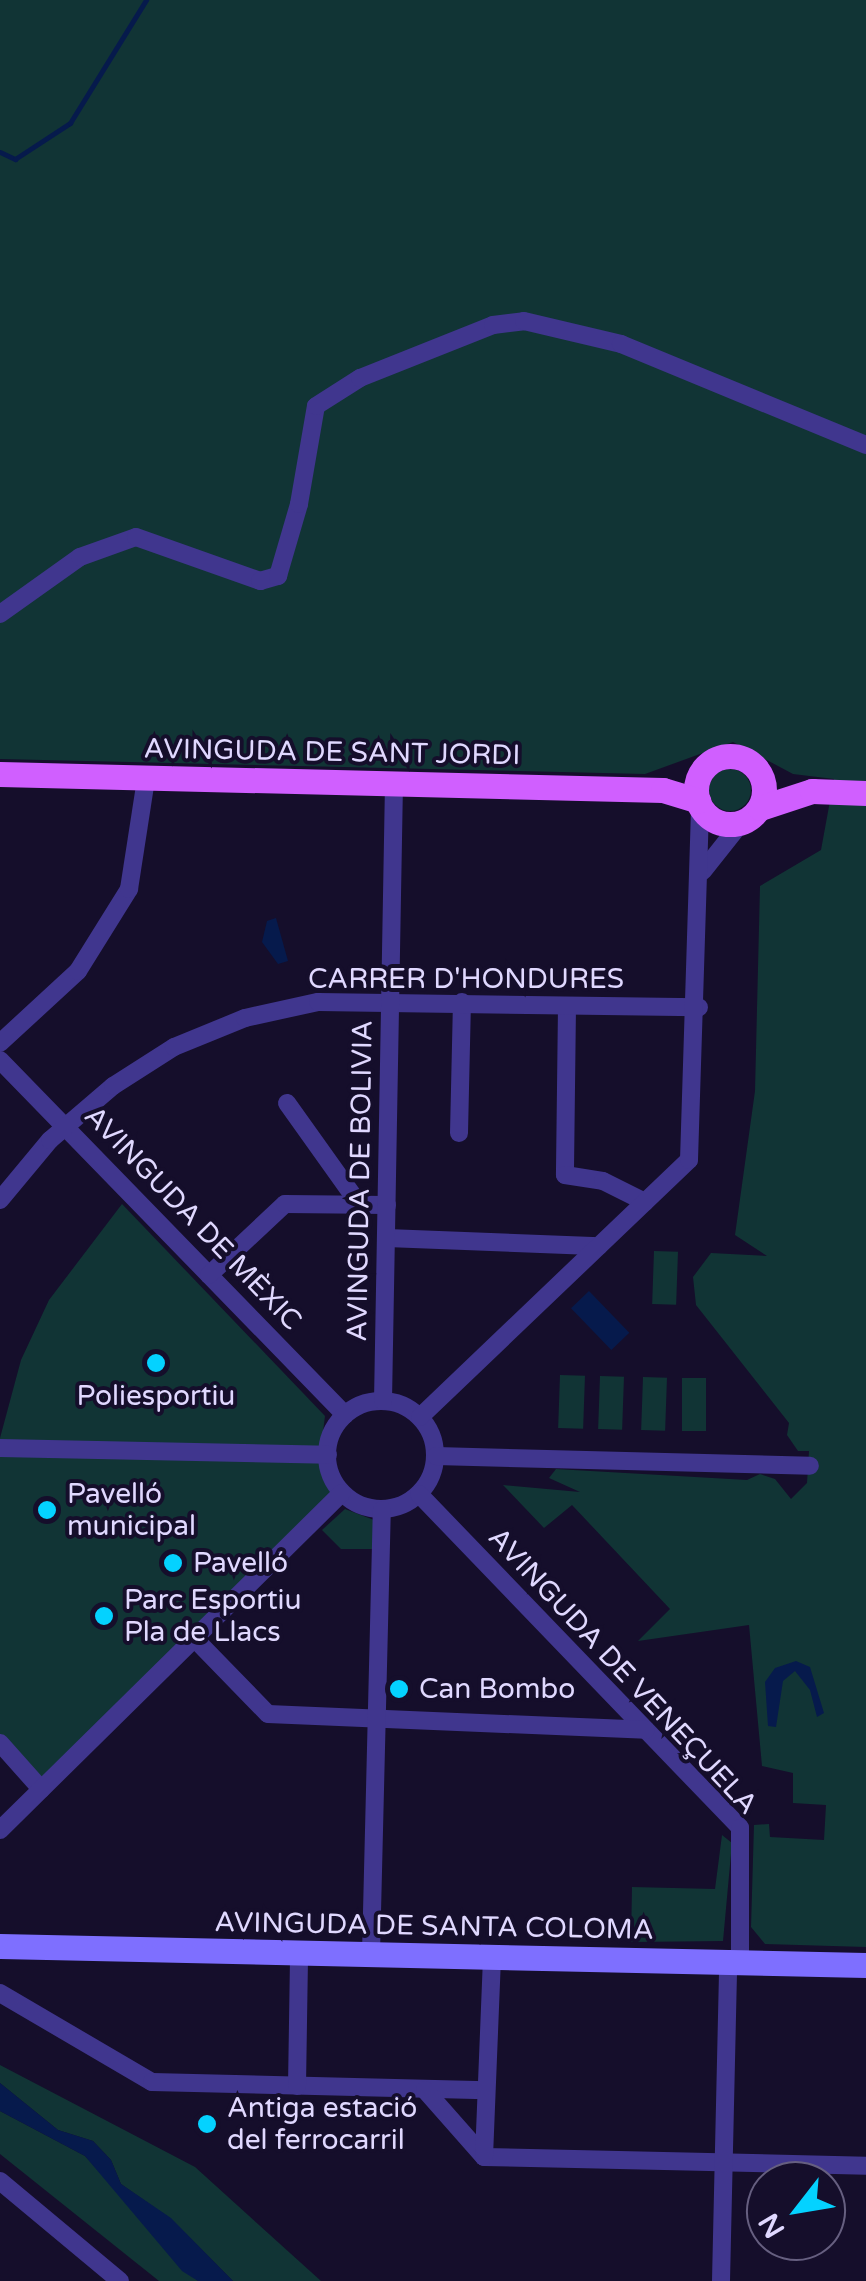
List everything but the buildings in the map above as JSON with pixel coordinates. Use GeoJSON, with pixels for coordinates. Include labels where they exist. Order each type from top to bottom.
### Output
{"type":"FeatureCollection","features":[{"type":"Feature","properties":{"kind":"main road"},"geometry":{"type":"LineString","coordinates":[[812,792],[722,823],[699,804],[700,773],[731,755],[761,774],[812,792],[866,792]]}},
{"type":"Feature","properties":{"kind":"main road","name":"AVINGUDA DE SANT JORDI"},"geometry":{"type":"LineString","coordinates":[[663,790],[700,773]]}},
{"type":"Feature","properties":{"kind":"main road","name":"AVINGUDA DE SANT JORDI"},"geometry":{"type":"LineString","coordinates":[[0,774],[663,790],[699,804]]}},
{"type":"Feature","properties":{"kind":"main road"},"geometry":{"type":"LineString","coordinates":[[750,815],[761,774]]}},
{"type":"Feature","properties":{"kind":"main road","name":"AVINGUDA DE SANTA COLOMA"},"geometry":{"type":"LineString","coordinates":[[0,1946],[866,1965]]}},
{"type":"Feature","properties":{"kind":"street"},"geometry":{"type":"LineString","coordinates":[[0,614],[80,557],[119,540],[162,544],[260,581],[278,576],[296,520],[316,406],[360,378],[493,325],[524,321],[621,344],[866,444]]}},
{"type":"Feature","properties":{"kind":"street"},"geometry":{"type":"LineString","coordinates":[[0,1043],[78,970],[129,889],[146,780]]}},
{"type":"Feature","properties":{"kind":"street","name":"AVINGUDA DE BOLIVIA"},"geometry":{"type":"LineString","coordinates":[[383,1401],[394,782]]}},
{"type":"Feature","properties":{"kind":"street"},"geometry":{"type":"LineString","coordinates":[[420,1417],[690,1160],[698,1007],[699,804]]}},
{"type":"Feature","properties":{"kind":"street"},"geometry":{"type":"LineString","coordinates":[[700,876],[710,854],[750,815]]}},
{"type":"Feature","properties":{"kind":"street","name":"CARRER D'HONDURES"},"geometry":{"type":"LineString","coordinates":[[0,1200],[65,1126],[144,1064],[222,1026],[291,1006],[392,1000],[698,1007]]}},
{"type":"Feature","properties":{"kind":"street"},"geometry":{"type":"LineString","coordinates":[[459,1133],[462,1002]]}},
{"type":"Feature","properties":{"kind":"street"},"geometry":{"type":"LineString","coordinates":[[568,1006],[565,1176],[603,1181],[645,1202]]}},
{"type":"Feature","properties":{"kind":"street","name":"AVINGUDA DE MÈXIC"},"geometry":{"type":"LineString","coordinates":[[0,1060],[345,1415]]}},
{"type":"Feature","properties":{"kind":"street"},"geometry":{"type":"LineString","coordinates":[[287,1103],[359,1204]]}},
{"type":"Feature","properties":{"kind":"street"},"geometry":{"type":"LineString","coordinates":[[210,1275],[285,1204],[387,1205]]}},
{"type":"Feature","properties":{"kind":"street"},"geometry":{"type":"LineString","coordinates":[[387,1238],[599,1246]]}},
{"type":"Feature","properties":{"kind":"street"},"geometry":{"type":"LineString","coordinates":[[383,1401],[420,1417],[436,1456],[418,1494],[382,1510],[342,1493],[328,1454],[331,1433],[345,1415],[383,1401]]}},
{"type":"Feature","properties":{"kind":"street"},"geometry":{"type":"LineString","coordinates":[[0,1448],[328,1454]]}},
{"type":"Feature","properties":{"kind":"street"},"geometry":{"type":"LineString","coordinates":[[436,1456],[810,1466]]}},
{"type":"Feature","properties":{"kind":"street"},"geometry":{"type":"LineString","coordinates":[[0,1830],[342,1493]]}},
{"type":"Feature","properties":{"kind":"street","name":"AVINGUDA DE VENEÇUELA"},"geometry":{"type":"LineString","coordinates":[[418,1494],[742,1832],[724,2164],[722,2281]]}},
{"type":"Feature","properties":{"kind":"street"},"geometry":{"type":"LineString","coordinates":[[371,1952],[382,1510]]}},
{"type":"Feature","properties":{"kind":"street"},"geometry":{"type":"LineString","coordinates":[[194,1638],[268,1714],[646,1730]]}},
{"type":"Feature","properties":{"kind":"street"},"geometry":{"type":"LineString","coordinates":[[0,1743],[41,1789]]}},
{"type":"Feature","properties":{"kind":"street"},"geometry":{"type":"LineString","coordinates":[[297,2086],[299,1953]]}},
{"type":"Feature","properties":{"kind":"street"},"geometry":{"type":"LineString","coordinates":[[484,2157],[492,1956]]}},
{"type":"Feature","properties":{"kind":"street"},"geometry":{"type":"LineString","coordinates":[[0,1993],[142,2080],[486,2090]]}},
{"type":"Feature","properties":{"kind":"street"},"geometry":{"type":"LineString","coordinates":[[425,2090],[484,2157],[866,2166]]}},
{"type":"Feature","properties":{"kind":"street"},"geometry":{"type":"LineString","coordinates":[[0,2180],[120,2281]]}},
{"type":"Feature","properties":{"kind":"green space"},"geometry":{"type":"Polygon","coordinates":[[[0,0],[866,0],[866,1947],[765,1944],[751,1927],[754,1825],[769,1824],[770,1837],[824,1840],[826,1805],[793,1803],[793,1773],[762,1766],[749,1625],[638,1641],[670,1609],[572,1505],[544,1528],[503,1485],[580,1492],[549,1478],[556,1469],[747,1480],[760,1474],[775,1479],[791,1499],[807,1483],[809,1451],[798,1451],[787,1435],[789,1423],[696,1305],[693,1277],[711,1253],[767,1256],[735,1235],[755,1091],[760,886],[821,850],[834,779],[793,774],[733,742],[645,774],[0,759],[0,0]]]}},
{"type":"Feature","properties":{"kind":"green space"},"geometry":{"type":"Polygon","coordinates":[[[730,769],[745,775],[751,790],[745,805],[730,811],[715,805],[709,790],[715,775],[730,769]]]}},
{"type":"Feature","properties":{"kind":"green space","name":"Parc Esportiu Pla de Llacs"},"geometry":{"type":"Polygon","coordinates":[[[122,1204],[325,1416],[321,1448],[334,1492],[41,1781],[0,1741],[0,1438],[21,1360],[49,1300],[122,1204]]]}},
{"type":"Feature","properties":{"kind":"green space"},"geometry":{"type":"Polygon","coordinates":[[[654,1251],[678,1252],[676,1305],[652,1304],[654,1251]]]}},
{"type":"Feature","properties":{"kind":"green space"},"geometry":{"type":"Polygon","coordinates":[[[560,1375],[585,1376],[583,1429],[558,1428],[560,1375]]]}},
{"type":"Feature","properties":{"kind":"green space"},"geometry":{"type":"Polygon","coordinates":[[[600,1376],[624,1377],[622,1430],[598,1429],[600,1376]]]}},
{"type":"Feature","properties":{"kind":"green space"},"geometry":{"type":"Polygon","coordinates":[[[643,1377],[667,1378],[665,1431],[641,1430],[643,1377]]]}},
{"type":"Feature","properties":{"kind":"green space"},"geometry":{"type":"Polygon","coordinates":[[[682,1378],[706,1378],[706,1431],[682,1431],[682,1378]]]}},
{"type":"Feature","properties":{"kind":"green space"},"geometry":{"type":"Polygon","coordinates":[[[345,1509],[374,1520],[374,1549],[341,1549],[322,1530],[345,1509]]]}},
{"type":"Feature","properties":{"kind":"green space"},"geometry":{"type":"Polygon","coordinates":[[[722,1835],[732,1843],[723,1941],[631,1942],[632,1887],[715,1889],[722,1835]]]}},
{"type":"Feature","properties":{"kind":"green space"},"geometry":{"type":"Polygon","coordinates":[[[0,2065],[195,2167],[321,2281],[233,2281],[171,2219],[121,2184],[111,2160],[93,2141],[58,2130],[0,2083],[0,2065]]]}},
{"type":"Feature","properties":{"kind":"green space"},"geometry":{"type":"Polygon","coordinates":[[[0,2111],[85,2156],[198,2281],[159,2281],[0,2154],[0,2111]]]}},
{"type":"Feature","properties":{"kind":"water"},"geometry":{"type":"Polygon","coordinates":[[[276,918],[288,961],[278,964],[262,942],[267,921],[276,918]]]}},
{"type":"Feature","properties":{"kind":"water"},"geometry":{"type":"Polygon","coordinates":[[[589,1291],[629,1333],[611,1350],[571,1308],[589,1291]]]}},
{"type":"Feature","properties":{"kind":"water"},"geometry":{"type":"Polygon","coordinates":[[[796,1661],[810,1667],[824,1713],[817,1717],[810,1690],[795,1671],[783,1681],[776,1727],[768,1726],[765,1682],[775,1668],[796,1661]]]}},
{"type":"Feature","properties":{"kind":"water"},"geometry":{"type":"Polygon","coordinates":[[[0,2083],[58,2130],[93,2141],[111,2160],[121,2184],[171,2218],[233,2281],[198,2281],[182,2271],[85,2156],[0,2111],[0,2083]]]}},
{"type":"Feature","properties":{"kind":"waterway"},"geometry":{"type":"LineString","coordinates":[[0,152],[15,159],[70,123],[146,0]]}},
{"type":"Feature","properties":{"kind":"place","name":"Poliesportiu"},"geometry":{"type":"Point","coordinates":[156,1363]}},
{"type":"Feature","properties":{"kind":"place","name":"Pavelló municipal"},"geometry":{"type":"Point","coordinates":[47,1510]}},
{"type":"Feature","properties":{"kind":"place","name":"Pavelló"},"geometry":{"type":"Point","coordinates":[173,1563]}},
{"type":"Feature","properties":{"kind":"place","name":"Parc Esportiu Pla de Llacs"},"geometry":{"type":"Point","coordinates":[104,1616]}},
{"type":"Feature","properties":{"kind":"place","name":"Can Bombo"},"geometry":{"type":"Point","coordinates":[399,1689]}},
{"type":"Feature","properties":{"kind":"place","name":"Antiga estació del ferrocarril"},"geometry":{"type":"Point","coordinates":[207,2124]}}]}
